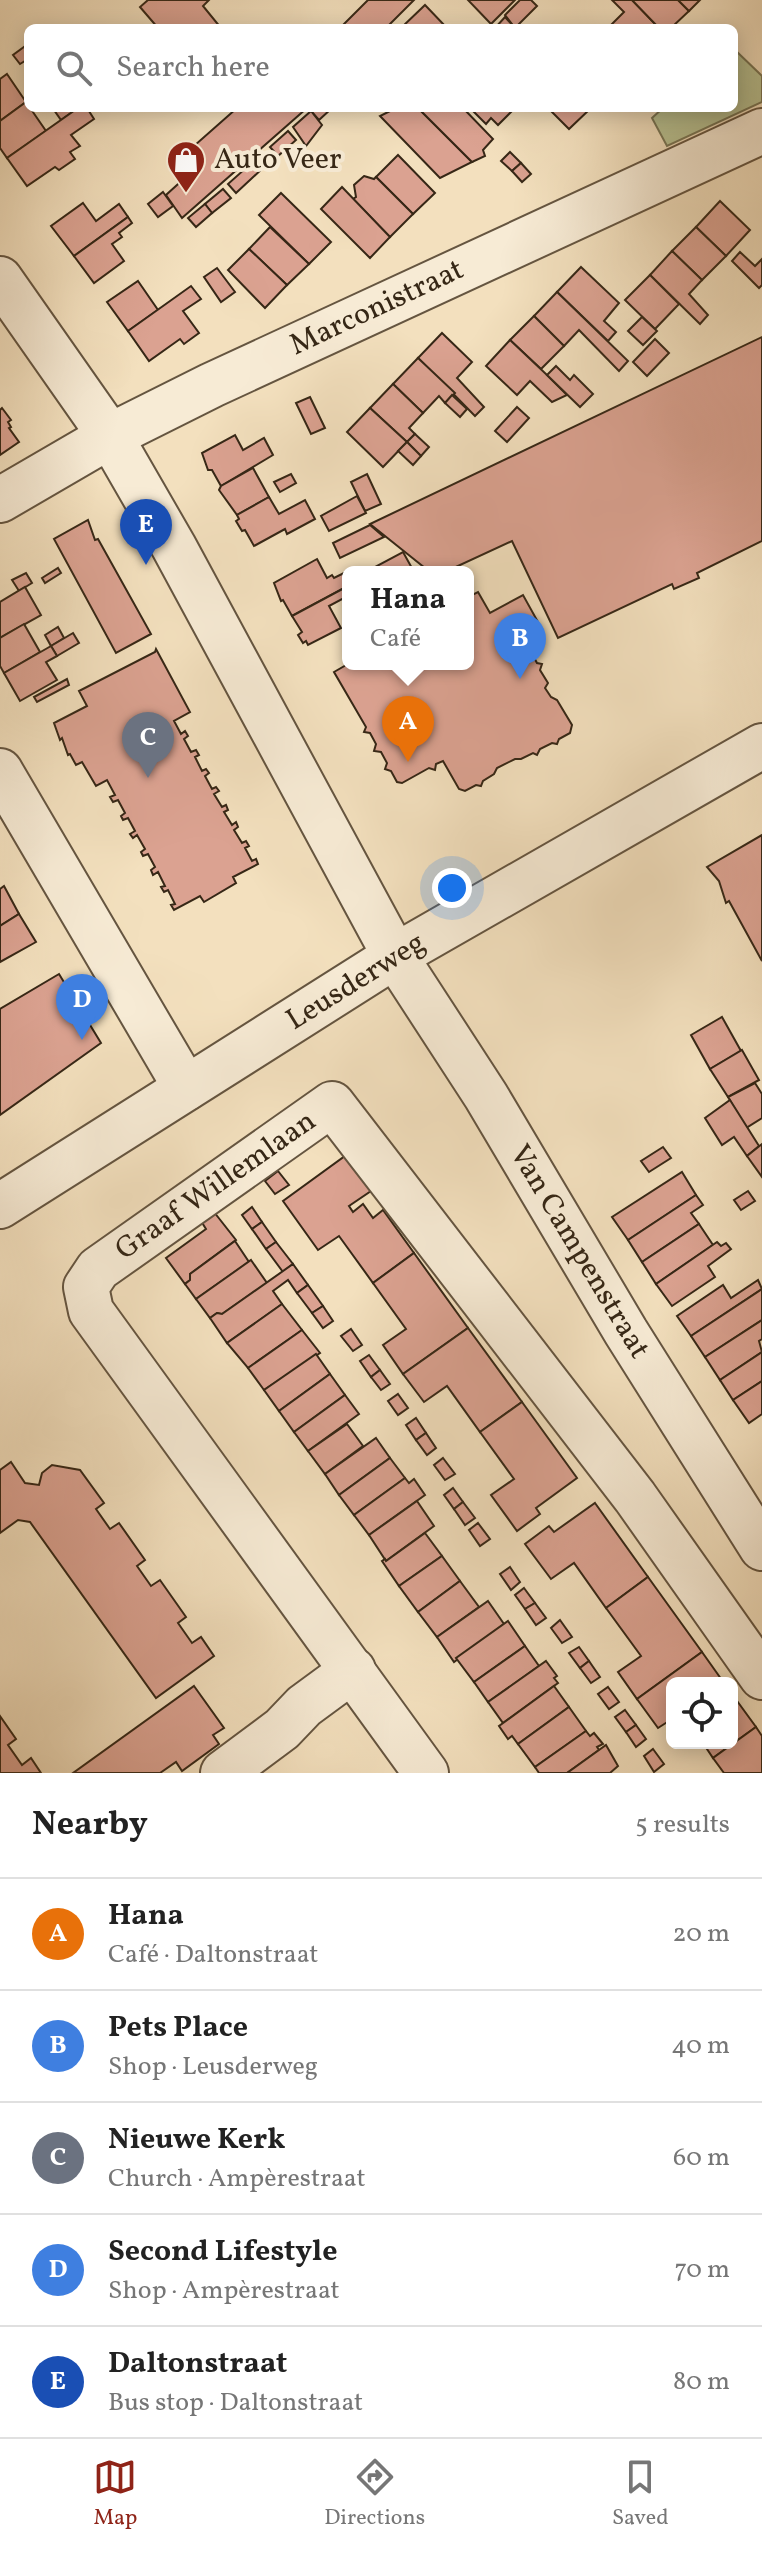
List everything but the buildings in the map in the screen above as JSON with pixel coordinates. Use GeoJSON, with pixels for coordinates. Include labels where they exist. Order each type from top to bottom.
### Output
{"type":"FeatureCollection","features":[{"type":"Feature","properties":{"kind":"street","name":"Marconistraat"},"geometry":{"type":"LineString","coordinates":[[0,500],[110,436],[212,385],[762,131]]}},
{"type":"Feature","properties":{"kind":"street","name":"Van Campenstraat"},"geometry":{"type":"LineString","coordinates":[[0,279],[110,436],[174,547],[395,956],[486,1096],[626,1332],[762,1548]]}},
{"type":"Feature","properties":{"kind":"street","name":"Leusderweg"},"geometry":{"type":"LineString","coordinates":[[0,1206],[395,956],[762,746]]}},
{"type":"Feature","properties":{"kind":"street"},"geometry":{"type":"LineString","coordinates":[[0,771],[186,1088]]}},
{"type":"Feature","properties":{"kind":"street","name":"Graaf Willemlaan"},"geometry":{"type":"LineString","coordinates":[[426,1773],[91,1311],[86,1287],[98,1269],[332,1104],[635,1497],[762,1677]]}},
{"type":"Feature","properties":{"kind":"street"},"geometry":{"type":"LineString","coordinates":[[223,1773],[353,1670]]}},
{"type":"Feature","properties":{"kind":"green space"},"geometry":{"type":"Polygon","coordinates":[[[738,53],[762,76],[762,102],[667,146],[652,118],[659,112],[738,112],[738,53]]]}},
{"type":"Feature","properties":{"kind":"place","name":"Auto Veer"},"geometry":{"type":"Point","coordinates":[186,194]}},
{"type":"Feature","properties":{"kind":"place","name":"Daltonstraat"},"geometry":{"type":"Point","coordinates":[146,565]}},
{"type":"Feature","properties":{"kind":"place","name":"Pets Place"},"geometry":{"type":"Point","coordinates":[520,679]}},
{"type":"Feature","properties":{"kind":"place","name":"Hana"},"geometry":{"type":"Point","coordinates":[408,762]}},
{"type":"Feature","properties":{"kind":"place","name":"Nieuwe Kerk"},"geometry":{"type":"Point","coordinates":[148,778]}},
{"type":"Feature","properties":{"kind":"place","name":"Second Lifestyle"},"geometry":{"type":"Point","coordinates":[82,1040]}}]}
